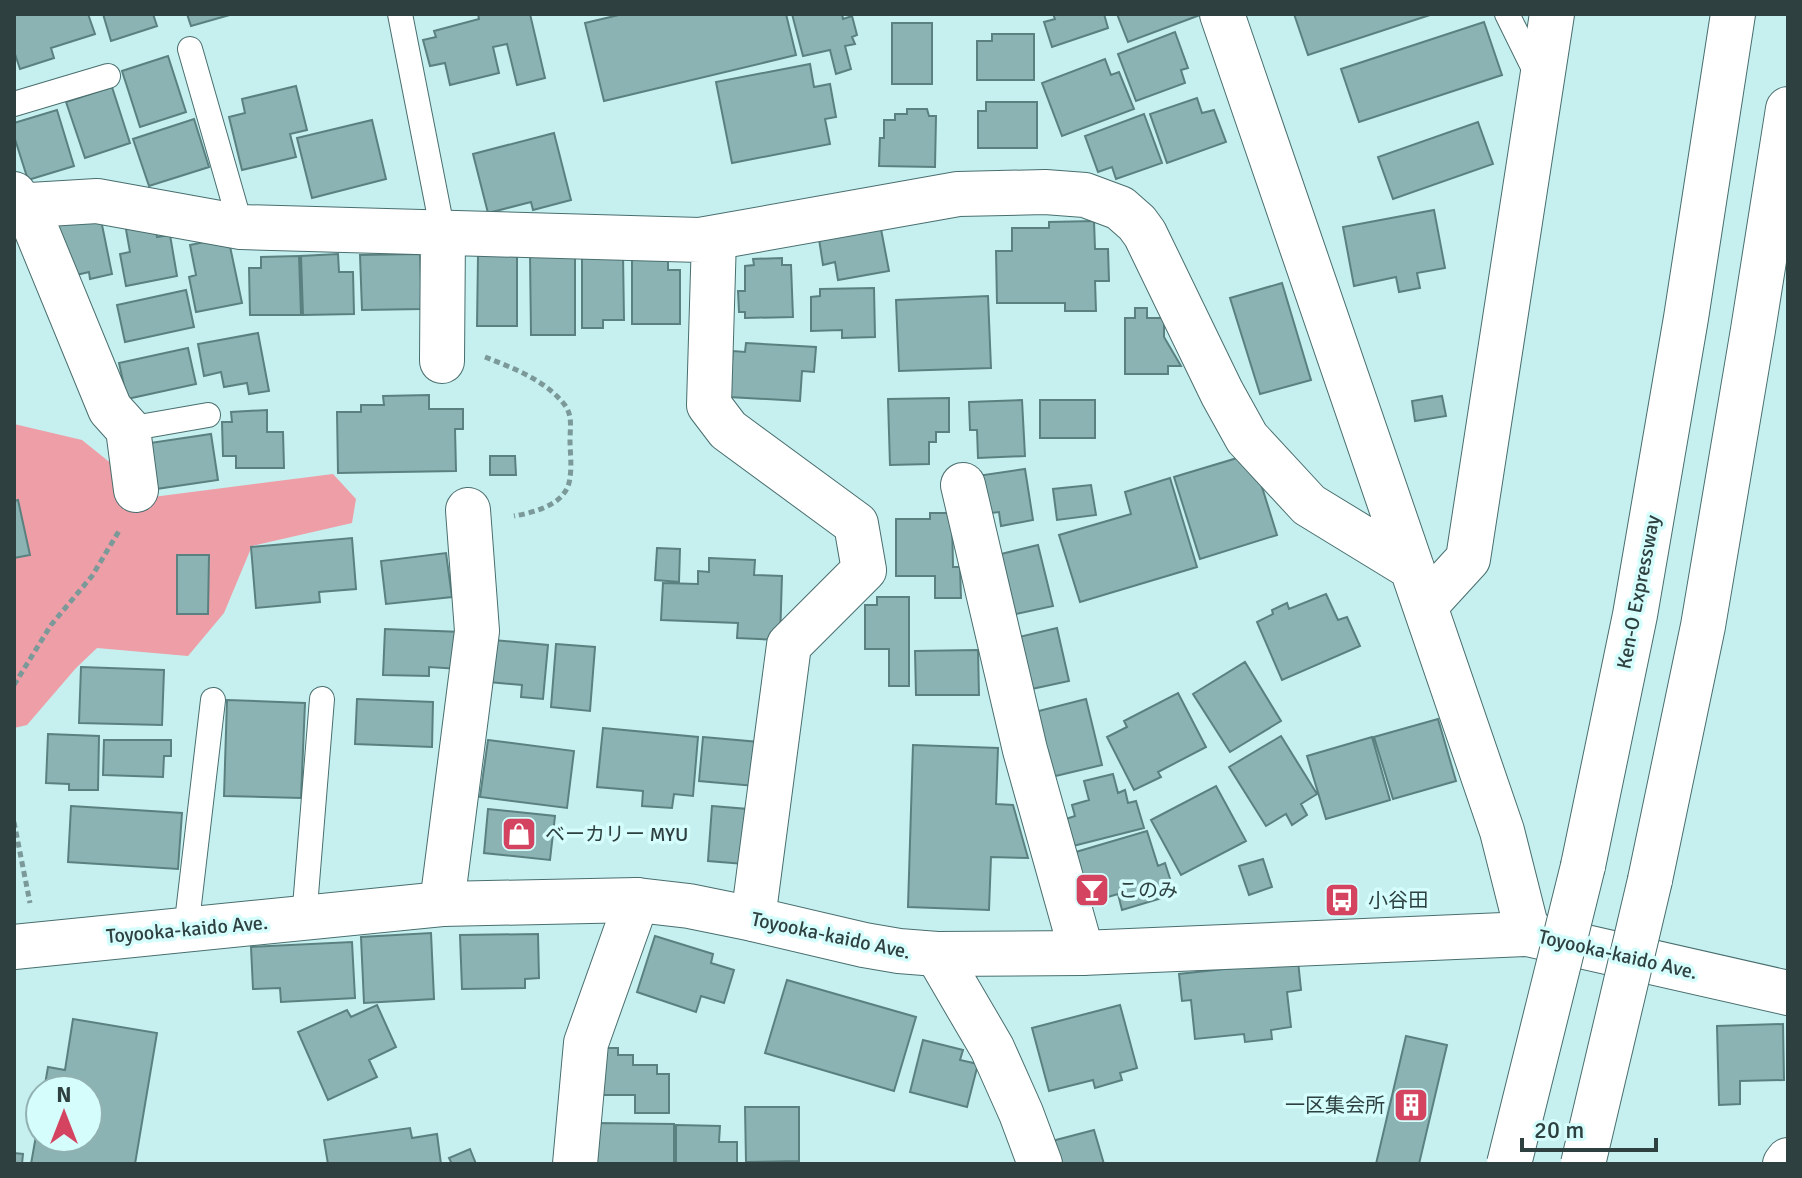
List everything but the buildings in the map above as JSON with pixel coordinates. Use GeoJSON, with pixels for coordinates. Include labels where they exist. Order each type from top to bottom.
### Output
{"type":"FeatureCollection","features":[{"type":"Feature","properties":{"kind":"main road"},"geometry":{"type":"LineString","coordinates":[[1222,14],[1502,831],[1528,934]]}},
{"type":"Feature","properties":{"kind":"main road"},"geometry":{"type":"LineString","coordinates":[[1419,587],[1468,559],[1552,14]]}},
{"type":"Feature","properties":{"kind":"main road","name":"Ken-O Expressway"},"geometry":{"type":"LineString","coordinates":[[1509,1164],[1583,866],[1635,615],[1686,318],[1733,14]]}},
{"type":"Feature","properties":{"kind":"main road"},"geometry":{"type":"LineString","coordinates":[[1583,1164],[1650,880],[1703,626],[1788,109]]}},
{"type":"Feature","properties":{"kind":"main road"},"geometry":{"type":"LineString","coordinates":[[16,202],[97,201],[241,227],[700,240],[958,194],[1045,192],[1085,195],[1120,208],[1145,234],[1247,438],[1309,505],[1419,587]]}},
{"type":"Feature","properties":{"kind":"main road"},"geometry":{"type":"LineString","coordinates":[[16,202],[34,224],[110,409],[128,429],[136,490]]}},
{"type":"Feature","properties":{"kind":"main road"},"geometry":{"type":"LineString","coordinates":[[442,352],[443,233]]}},
{"type":"Feature","properties":{"kind":"main road"},"geometry":{"type":"LineString","coordinates":[[714,238],[709,405],[728,430],[856,524],[864,570],[789,645],[753,919]]}},
{"type":"Feature","properties":{"kind":"main road"},"geometry":{"type":"LineString","coordinates":[[963,485],[1025,750],[1082,953]]}},
{"type":"Feature","properties":{"kind":"main road"},"geometry":{"type":"LineString","coordinates":[[442,904],[477,631],[469,517]]}},
{"type":"Feature","properties":{"kind":"main road"},"geometry":{"type":"LineString","coordinates":[[575,1164],[586,1043],[637,900]]}},
{"type":"Feature","properties":{"kind":"main road","name":"Toyooka-kaido Ave."},"geometry":{"type":"LineString","coordinates":[[26,945],[442,904],[637,900],[689,906],[864,945],[937,954],[1082,953],[1528,934],[1788,993]]}},
{"type":"Feature","properties":{"kind":"main road"},"geometry":{"type":"LineString","coordinates":[[937,954],[992,1048],[1040,1164]]}},
{"type":"Feature","properties":{"kind":"lane"},"geometry":{"type":"LineString","coordinates":[[400,14],[443,233]]}},
{"type":"Feature","properties":{"kind":"lane"},"geometry":{"type":"LineString","coordinates":[[1507,14],[1542,84]]}},
{"type":"Feature","properties":{"kind":"lane"},"geometry":{"type":"LineString","coordinates":[[190,49],[241,227]]}},
{"type":"Feature","properties":{"kind":"lane"},"geometry":{"type":"LineString","coordinates":[[14,104],[108,76]]}},
{"type":"Feature","properties":{"kind":"lane"},"geometry":{"type":"LineString","coordinates":[[128,429],[208,415]]}},
{"type":"Feature","properties":{"kind":"lane"},"geometry":{"type":"LineString","coordinates":[[304,919],[322,699]]}},
{"type":"Feature","properties":{"kind":"lane"},"geometry":{"type":"LineString","coordinates":[[186,930],[213,700]]}},
{"type":"Feature","properties":{"kind":"path"},"geometry":{"type":"LineString","coordinates":[[442,352],[465,350],[513,368],[547,388],[570,414],[570,480],[565,492],[551,506],[531,513],[469,517]]}},
{"type":"Feature","properties":{"kind":"path"},"geometry":{"type":"LineString","coordinates":[[14,685],[51,625],[92,576],[122,528],[136,490]]}},
{"type":"Feature","properties":{"kind":"path"},"geometry":{"type":"LineString","coordinates":[[14,822],[26,945]]}},
{"type":"Feature","properties":{"kind":"shaded area"},"geometry":{"type":"Polygon","coordinates":[[[14,424],[82,440],[153,497],[333,474],[356,499],[352,523],[252,546],[224,613],[188,656],[97,648],[27,725],[14,728],[14,424]]]}},
{"type":"Feature","properties":{"kind":"place","name":"ベーカリー MYU"},"geometry":{"type":"Point","coordinates":[519,834]}},
{"type":"Feature","properties":{"kind":"place","name":"このみ"},"geometry":{"type":"Point","coordinates":[1092,890]}},
{"type":"Feature","properties":{"kind":"place","name":"小谷田"},"geometry":{"type":"Point","coordinates":[1342,900]}},
{"type":"Feature","properties":{"kind":"place","name":"一区集会所"},"geometry":{"type":"Point","coordinates":[1411,1105]}}]}
